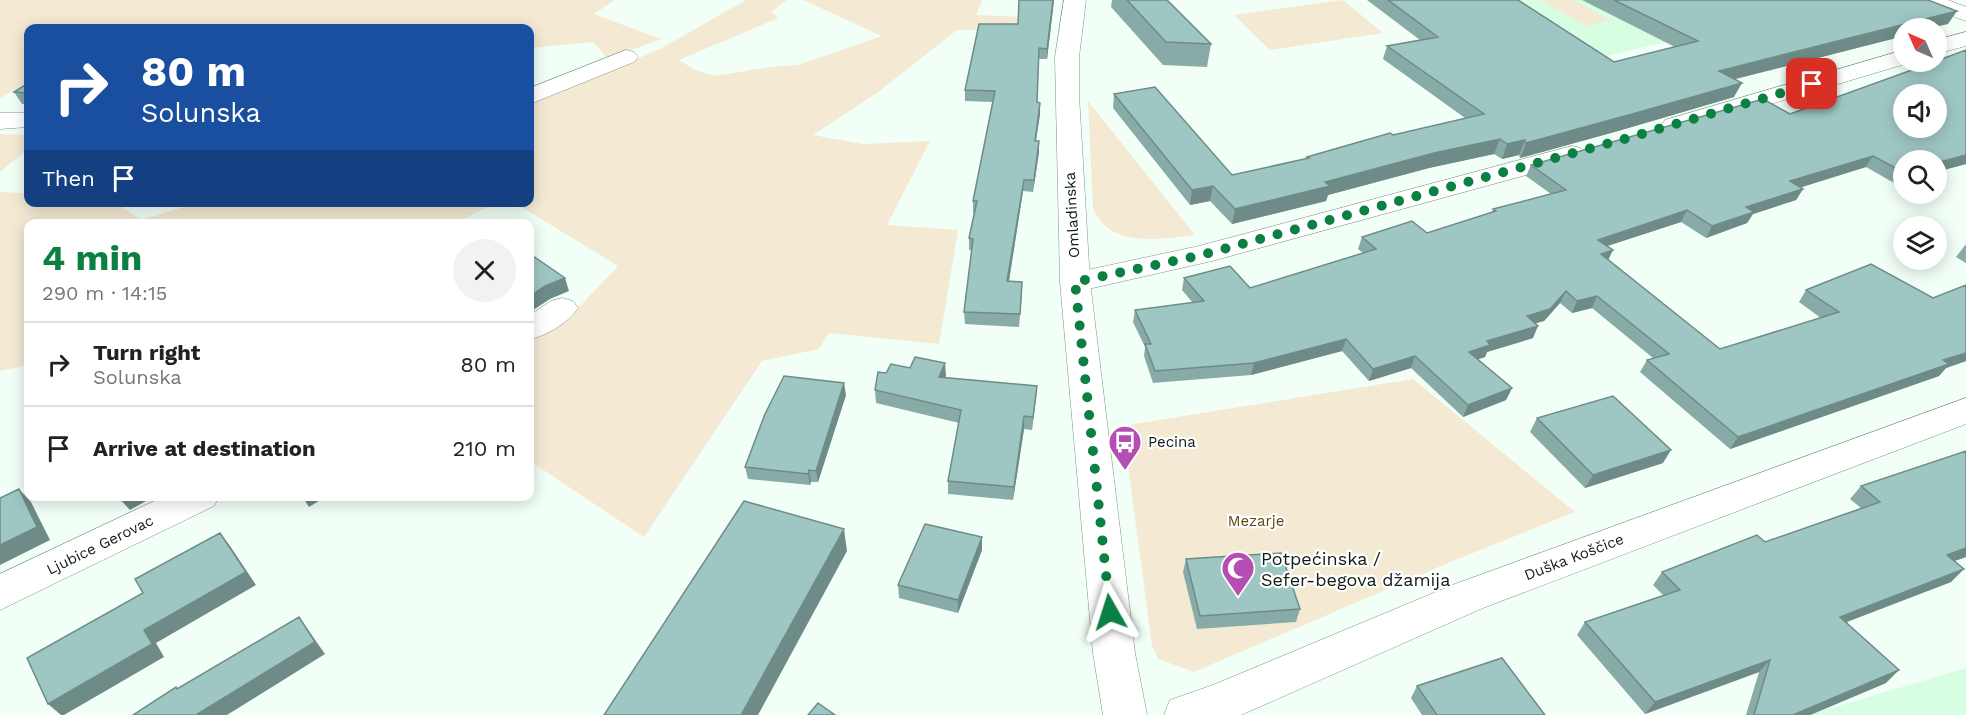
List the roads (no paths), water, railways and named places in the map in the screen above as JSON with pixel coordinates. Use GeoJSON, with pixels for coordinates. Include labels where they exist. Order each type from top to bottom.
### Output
{"type":"FeatureCollection","features":[{"type":"Feature","properties":{"kind":"street","name":"Omladinska"},"geometry":{"type":"LineString","coordinates":[[1075,0],[1067,57],[1075,282],[1114,653],[1125,715]]}},
{"type":"Feature","properties":{"kind":"street"},"geometry":{"type":"LineString","coordinates":[[1928,0],[1966,14]]}},
{"type":"Feature","properties":{"kind":"street"},"geometry":{"type":"LineString","coordinates":[[1947,44],[1966,39]]}},
{"type":"Feature","properties":{"kind":"street"},"geometry":{"type":"LineString","coordinates":[[534,95],[626,57]]}},
{"type":"Feature","properties":{"kind":"street"},"geometry":{"type":"LineString","coordinates":[[1650,132],[1893,60]]}},
{"type":"Feature","properties":{"kind":"street"},"geometry":{"type":"LineString","coordinates":[[0,121],[24,120]]}},
{"type":"Feature","properties":{"kind":"street"},"geometry":{"type":"LineString","coordinates":[[1075,282],[1202,255],[1594,148]]}},
{"type":"Feature","properties":{"kind":"street"},"geometry":{"type":"LineString","coordinates":[[534,327],[562,308]]}},
{"type":"Feature","properties":{"kind":"street","name":"Duška Koščice"},"geometry":{"type":"LineString","coordinates":[[1186,715],[1222,702],[1469,596],[1966,410]]}},
{"type":"Feature","properties":{"kind":"street","name":"Ljubice Gerovac"},"geometry":{"type":"LineString","coordinates":[[0,593],[191,501]]}},
{"type":"Feature","properties":{"kind":"place","name":"Pecina"},"geometry":{"type":"Point","coordinates":[1125,471]}},
{"type":"Feature","properties":{"kind":"place","name":"Potpećinska / Sefer-begova džamija"},"geometry":{"type":"Point","coordinates":[1238,597]}},
{"type":"Feature","properties":{"kind":"park label","name":"Mezarje"},"geometry":{"type":"Point","coordinates":[1256,521]}}]}
